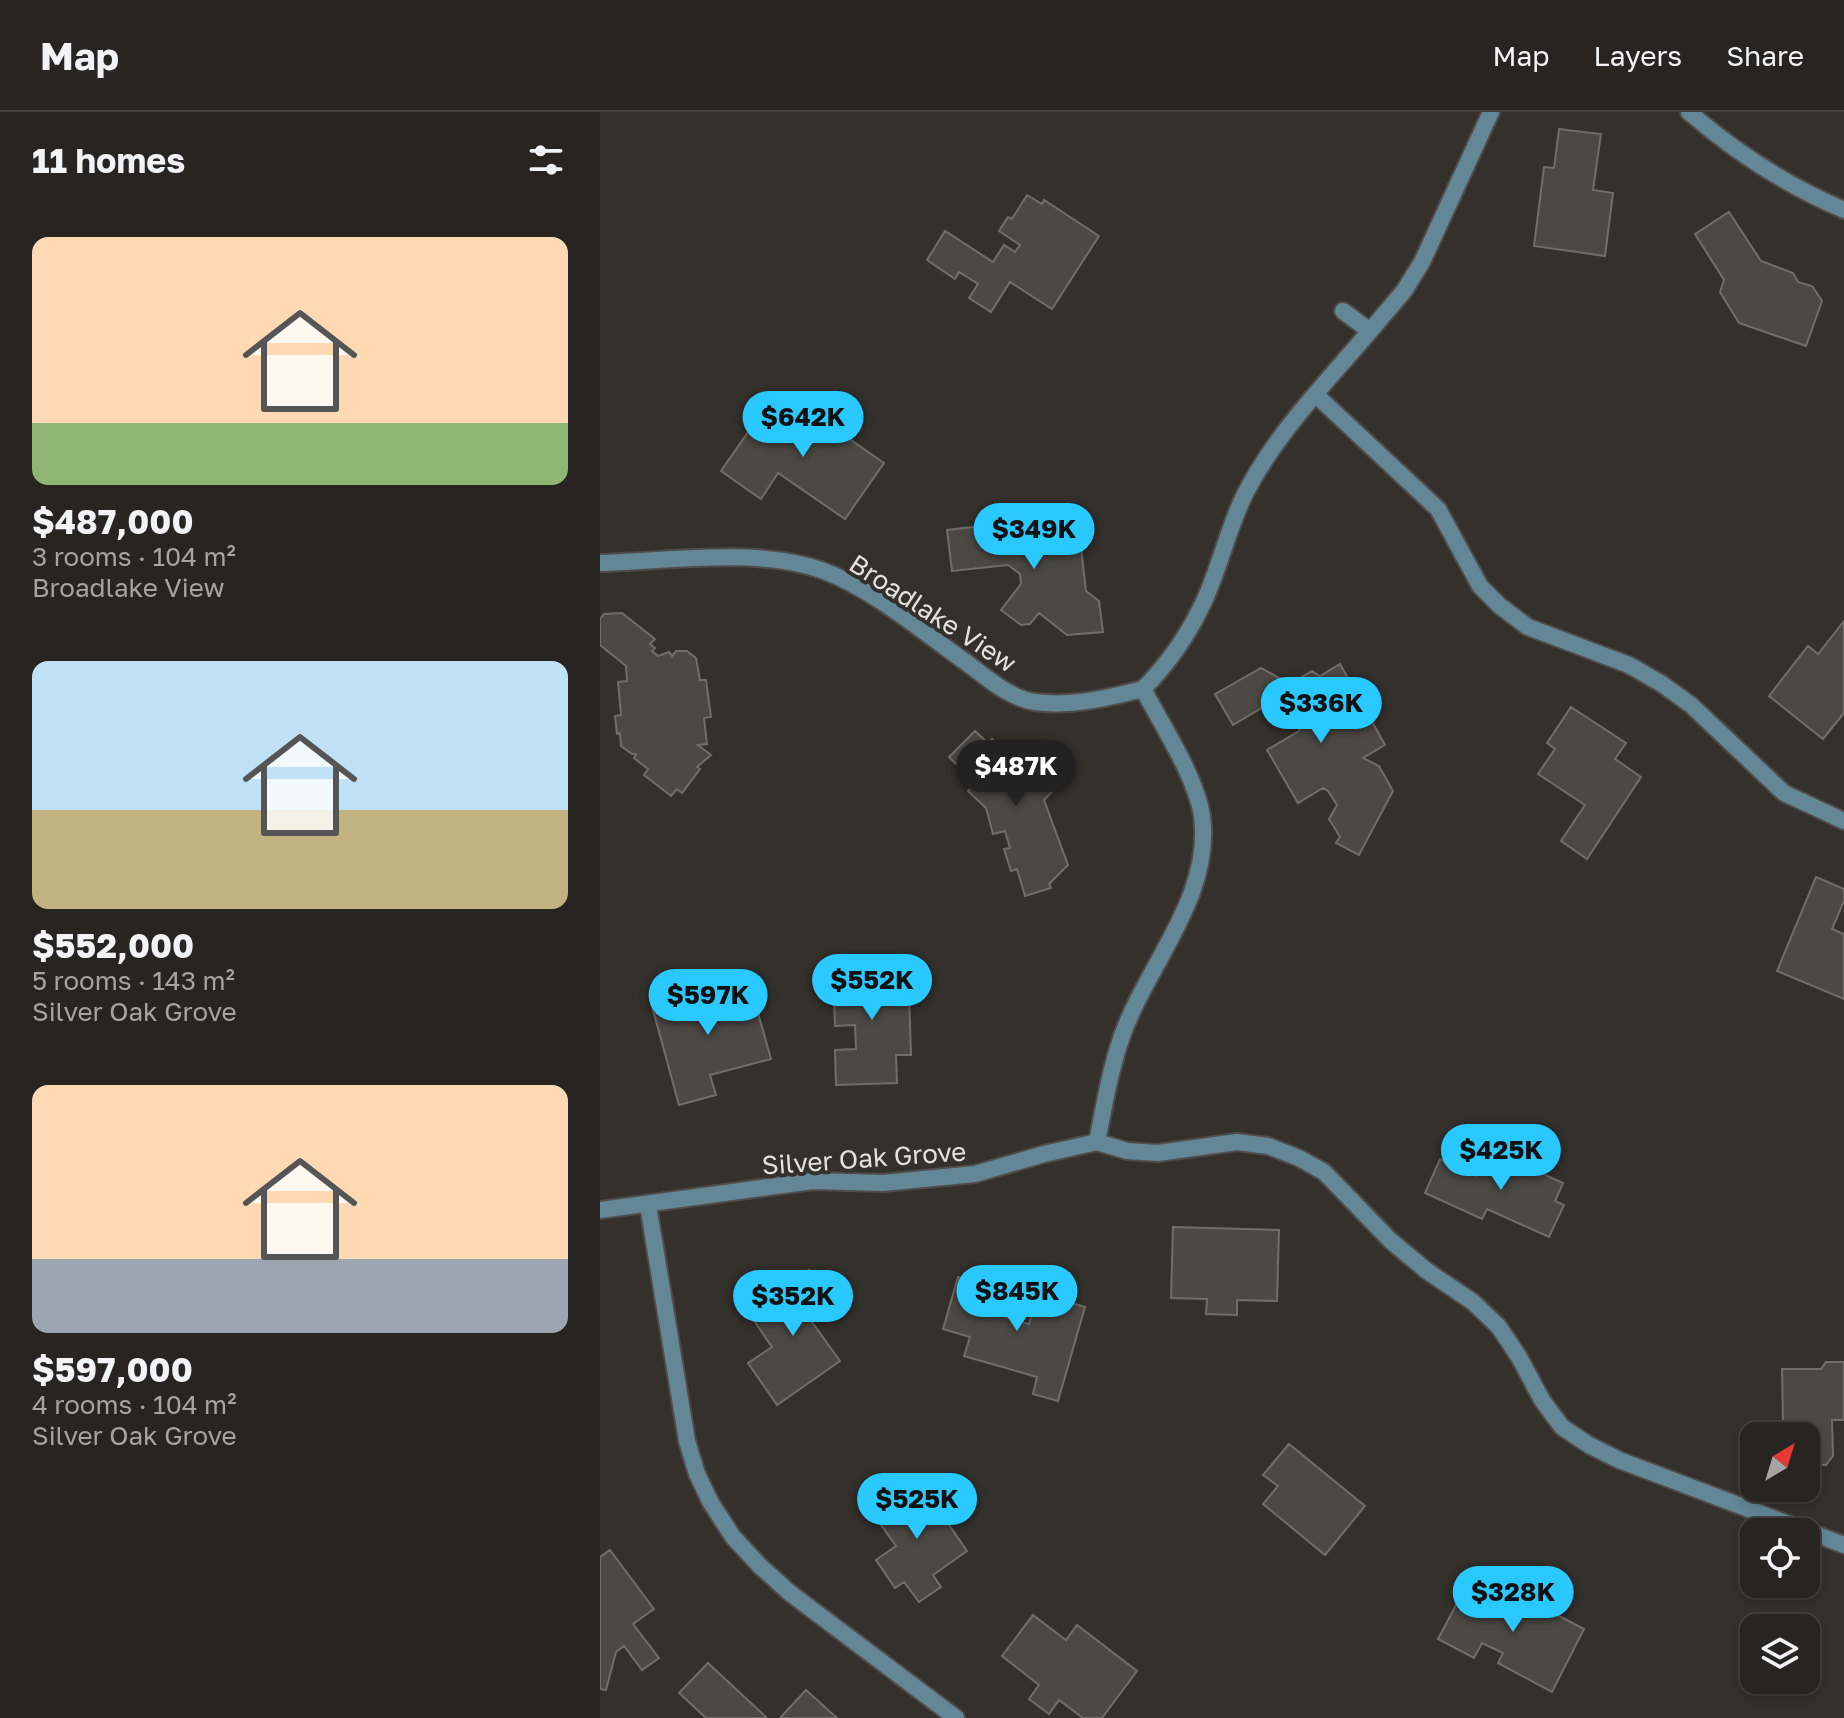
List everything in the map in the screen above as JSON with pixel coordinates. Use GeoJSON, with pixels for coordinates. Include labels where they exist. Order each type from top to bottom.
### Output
{"type":"FeatureCollection","features":[{"type":"Feature","properties":{"kind":"street"},"geometry":{"type":"LineString","coordinates":[[1097,1142],[1122,1034],[1187,904],[1197,876],[1200,848],[1202,818],[1196,791],[1143,689],[1166,666],[1204,601],[1243,498],[1261,466],[1281,437],[1404,291],[1422,262],[1491,112]]}},
{"type":"Feature","properties":{"kind":"street"},"geometry":{"type":"LineString","coordinates":[[1689,112],[1747,158],[1784,181],[1844,210]]}},
{"type":"Feature","properties":{"kind":"street"},"geometry":{"type":"LineString","coordinates":[[1343,311],[1370,331]]}},
{"type":"Feature","properties":{"kind":"street"},"geometry":{"type":"LineString","coordinates":[[1316,395],[1438,509],[1480,586],[1500,606],[1528,627],[1629,665],[1662,684],[1691,705],[1784,793],[1844,821]]}},
{"type":"Feature","properties":{"kind":"street","name":"Broadlake View"},"geometry":{"type":"LineString","coordinates":[[600,563],[752,557],[785,561],[824,571],[855,587],[891,609],[1002,689],[1032,702],[1096,701],[1143,689]]}},
{"type":"Feature","properties":{"kind":"street","name":"Silver Oak Grove"},"geometry":{"type":"LineString","coordinates":[[600,1210],[813,1181],[883,1183],[975,1174],[1097,1142],[1127,1151],[1158,1153],[1237,1142],[1268,1146],[1324,1172],[1391,1241],[1427,1271],[1473,1302],[1499,1327],[1542,1400],[1562,1427],[1619,1460],[1844,1545]]}},
{"type":"Feature","properties":{"kind":"street"},"geometry":{"type":"LineString","coordinates":[[648,1205],[687,1441],[697,1474],[711,1503],[733,1537],[790,1593],[956,1718]]}},
{"type":"Feature","properties":{"kind":"building"},"geometry":{"type":"Polygon","coordinates":[[[1559,129],[1601,134],[1593,190],[1613,193],[1605,256],[1534,246],[1544,167],[1554,168],[1559,129]]]}},
{"type":"Feature","properties":{"kind":"building"},"geometry":{"type":"Polygon","coordinates":[[[1027,195],[1042,204],[1044,200],[1099,236],[1052,309],[1010,282],[991,312],[969,298],[978,284],[959,272],[955,279],[927,260],[945,231],[993,262],[1004,245],[1015,252],[1020,245],[999,231],[1008,217],[1012,219],[1027,195]]]}},
{"type":"Feature","properties":{"kind":"building"},"geometry":{"type":"Polygon","coordinates":[[[1729,212],[1761,261],[1793,273],[1798,282],[1812,286],[1822,301],[1806,346],[1739,323],[1720,292],[1724,280],[1695,234],[1729,212]]]}},
{"type":"Feature","properties":{"kind":"building"},"geometry":{"type":"Polygon","coordinates":[[[796,402],[884,463],[845,519],[778,473],[761,499],[721,471],[766,406],[784,418],[796,402]]]}},
{"type":"Feature","properties":{"kind":"building"},"geometry":{"type":"Polygon","coordinates":[[[1053,518],[1080,539],[1086,591],[1099,601],[1103,632],[1067,635],[1039,613],[1030,624],[1021,625],[1001,610],[1021,584],[1020,574],[1008,565],[952,571],[947,530],[1053,518]]]}},
{"type":"Feature","properties":{"kind":"building"},"geometry":{"type":"Polygon","coordinates":[[[622,613],[655,639],[650,644],[658,656],[687,651],[696,658],[700,680],[706,680],[711,717],[704,718],[707,744],[698,745],[711,755],[697,767],[700,769],[682,793],[677,789],[671,796],[644,775],[648,769],[634,758],[636,754],[621,746],[620,733],[617,734],[615,716],[621,715],[618,682],[627,681],[626,666],[600,645],[600,619],[604,614],[622,613]]]}},
{"type":"Feature","properties":{"kind":"building"},"geometry":{"type":"Polygon","coordinates":[[[1844,621],[1844,713],[1823,739],[1769,696],[1808,646],[1818,654],[1844,621]]]}},
{"type":"Feature","properties":{"kind":"building"},"geometry":{"type":"Polygon","coordinates":[[[1340,664],[1385,745],[1363,758],[1379,766],[1393,791],[1359,855],[1336,843],[1340,837],[1329,819],[1337,805],[1328,791],[1323,788],[1298,803],[1267,750],[1299,731],[1303,724],[1267,705],[1233,725],[1215,694],[1261,668],[1290,684],[1312,671],[1320,676],[1340,664]]]}},
{"type":"Feature","properties":{"kind":"building"},"geometry":{"type":"Polygon","coordinates":[[[1571,707],[1626,743],[1615,759],[1641,777],[1587,859],[1561,841],[1585,805],[1538,774],[1555,749],[1547,743],[1571,707]]]}},
{"type":"Feature","properties":{"kind":"building"},"geometry":{"type":"Polygon","coordinates":[[[975,731],[988,743],[992,739],[1019,764],[1032,751],[1063,780],[1044,800],[1068,865],[1049,884],[1051,888],[1025,896],[1017,869],[1011,871],[1004,849],[1010,848],[1005,831],[993,834],[986,808],[968,791],[976,783],[949,757],[975,731]]]}},
{"type":"Feature","properties":{"kind":"building"},"geometry":{"type":"Polygon","coordinates":[[[1816,877],[1844,889],[1844,901],[1832,929],[1844,934],[1844,999],[1777,971],[1816,877]]]}},
{"type":"Feature","properties":{"kind":"building"},"geometry":{"type":"Polygon","coordinates":[[[908,965],[911,1055],[896,1055],[897,1083],[836,1085],[835,1050],[856,1049],[855,1025],[835,1026],[833,967],[908,965]]]}},
{"type":"Feature","properties":{"kind":"building"},"geometry":{"type":"Polygon","coordinates":[[[715,982],[719,997],[751,988],[771,1059],[710,1075],[716,1095],[679,1105],[650,999],[715,982]]]}},
{"type":"Feature","properties":{"kind":"building"},"geometry":{"type":"Polygon","coordinates":[[[1489,1149],[1563,1183],[1555,1201],[1564,1205],[1549,1237],[1487,1209],[1482,1219],[1425,1193],[1440,1159],[1476,1176],[1489,1149]]]}},
{"type":"Feature","properties":{"kind":"building"},"geometry":{"type":"Polygon","coordinates":[[[1173,1227],[1279,1230],[1277,1301],[1237,1300],[1237,1315],[1206,1314],[1207,1299],[1171,1298],[1173,1227]]]}},
{"type":"Feature","properties":{"kind":"building"},"geometry":{"type":"Polygon","coordinates":[[[809,1270],[834,1307],[812,1322],[840,1361],[777,1405],[748,1363],[772,1347],[748,1312],[809,1270]]]}},
{"type":"Feature","properties":{"kind":"building"},"geometry":{"type":"Polygon","coordinates":[[[958,1277],[1013,1293],[1006,1317],[1029,1324],[1038,1293],[1085,1307],[1058,1401],[1033,1394],[1037,1377],[964,1356],[970,1337],[943,1329],[958,1277]]]}},
{"type":"Feature","properties":{"kind":"building"},"geometry":{"type":"Polygon","coordinates":[[[1826,1362],[1844,1362],[1844,1420],[1832,1420],[1833,1456],[1826,1465],[1820,1465],[1820,1422],[1783,1422],[1782,1369],[1821,1369],[1826,1362]]]}},
{"type":"Feature","properties":{"kind":"building"},"geometry":{"type":"Polygon","coordinates":[[[1289,1444],[1365,1506],[1325,1555],[1263,1504],[1278,1486],[1263,1475],[1289,1444]]]}},
{"type":"Feature","properties":{"kind":"building"},"geometry":{"type":"Polygon","coordinates":[[[918,1480],[967,1551],[933,1575],[941,1587],[919,1602],[904,1582],[895,1588],[876,1560],[896,1546],[872,1512],[918,1480]]]}},
{"type":"Feature","properties":{"kind":"building"},"geometry":{"type":"Polygon","coordinates":[[[610,1550],[654,1609],[633,1624],[659,1658],[642,1670],[624,1646],[616,1652],[606,1690],[600,1689],[600,1557],[610,1550]]]}},
{"type":"Feature","properties":{"kind":"building"},"geometry":{"type":"Polygon","coordinates":[[[1467,1584],[1503,1603],[1510,1590],[1584,1629],[1552,1692],[1498,1663],[1503,1653],[1482,1643],[1474,1658],[1438,1639],[1467,1584]]]}},
{"type":"Feature","properties":{"kind":"building"},"geometry":{"type":"Polygon","coordinates":[[[1033,1615],[1066,1640],[1077,1625],[1137,1671],[1102,1718],[1083,1718],[1059,1700],[1049,1714],[1029,1699],[1039,1685],[1002,1656],[1033,1615]]]}},
{"type":"Feature","properties":{"kind":"building"},"geometry":{"type":"Polygon","coordinates":[[[708,1663],[767,1718],[706,1718],[679,1693],[708,1663]]]}},
{"type":"Feature","properties":{"kind":"building"},"geometry":{"type":"Polygon","coordinates":[[[806,1690],[837,1718],[780,1718],[806,1690]]]}}]}
